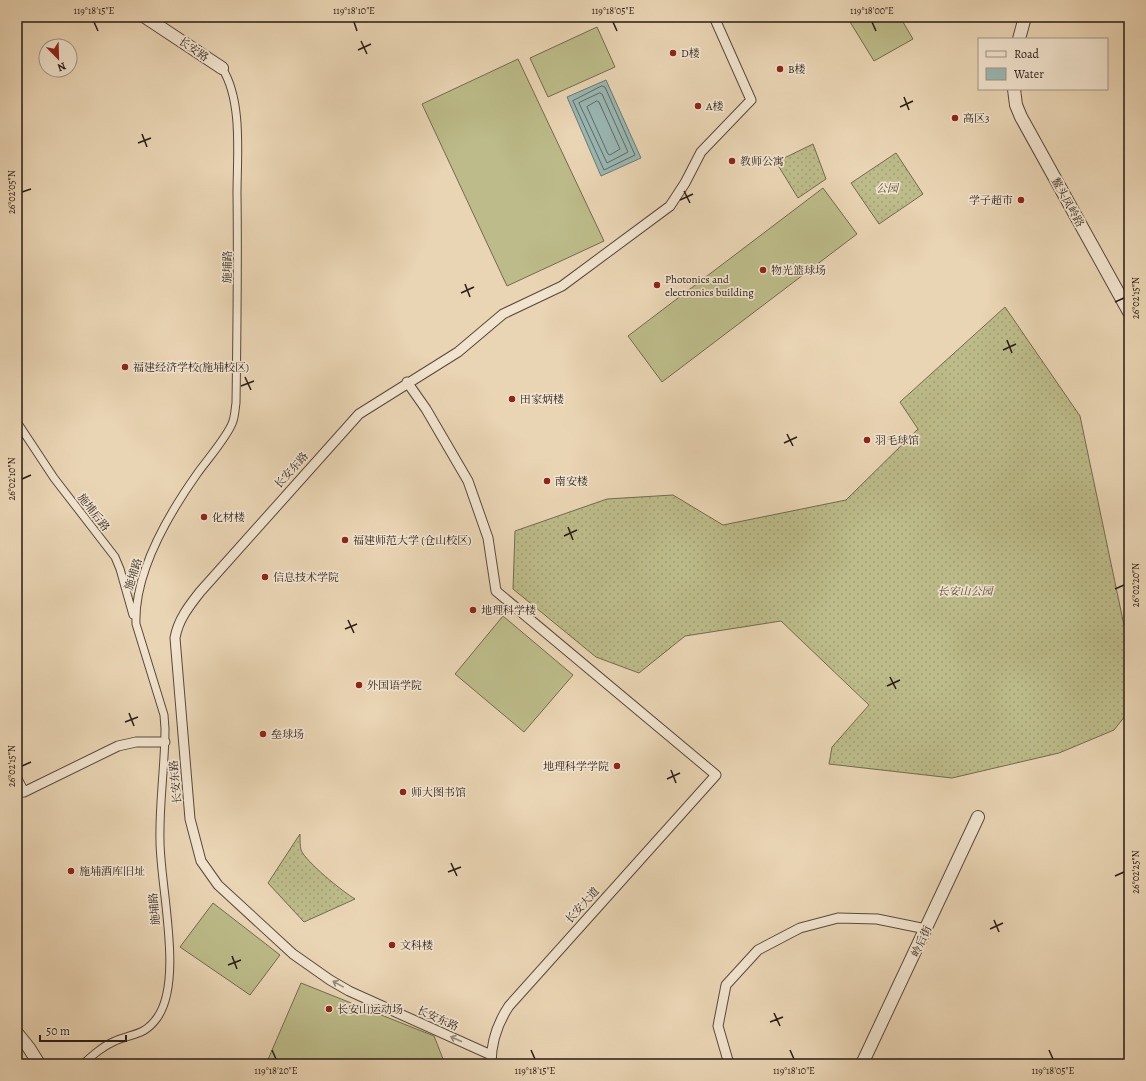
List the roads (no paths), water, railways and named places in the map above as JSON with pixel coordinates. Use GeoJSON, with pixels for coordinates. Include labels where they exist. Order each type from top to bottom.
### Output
{"type":"FeatureCollection","features":[{"type":"Feature","properties":{"kind":"street","name":"长安路"},"geometry":{"type":"LineString","coordinates":[[145,17],[222,68]]}},
{"type":"Feature","properties":{"kind":"street","name":"长安东路"},"geometry":{"type":"LineString","coordinates":[[491,1060],[349,991],[309,967],[218,885],[201,861],[195,846],[190,819],[175,638],[179,622],[200,592],[359,414],[407,382],[458,352],[503,314],[562,286],[670,206],[702,152],[751,100],[714,17]]}},
{"type":"Feature","properties":{"kind":"street"},"geometry":{"type":"LineString","coordinates":[[1019,38],[1025,17]]}},
{"type":"Feature","properties":{"kind":"street","name":"施埔路"},"geometry":{"type":"LineString","coordinates":[[83,1064],[109,1044],[136,1035],[148,1028],[159,1015],[165,1003],[169,962],[160,842],[161,792],[165,742],[164,715],[136,624],[136,600],[148,560],[177,504],[233,421],[236,403],[239,258],[237,135],[231,91],[228,78],[222,68]]}},
{"type":"Feature","properties":{"kind":"street","name":"鳌头凤岭路"},"geometry":{"type":"LineString","coordinates":[[1014,90],[1016,105],[1021,117],[1129,312]]}},
{"type":"Feature","properties":{"kind":"street","name":"长安大道"},"geometry":{"type":"LineString","coordinates":[[407,382],[426,409],[468,481],[488,538],[496,591],[716,775],[509,1006],[497,1026],[491,1060]]}},
{"type":"Feature","properties":{"kind":"street","name":"施埔后路"},"geometry":{"type":"LineString","coordinates":[[17,422],[49,471],[114,557],[120,569],[136,624]]}},
{"type":"Feature","properties":{"kind":"street"},"geometry":{"type":"LineString","coordinates":[[17,779],[24,792],[118,746],[136,742],[165,742]]}},
{"type":"Feature","properties":{"kind":"street","name":"岭后街"},"geometry":{"type":"LineString","coordinates":[[862,1064],[978,817]]}},
{"type":"Feature","properties":{"kind":"street"},"geometry":{"type":"LineString","coordinates":[[729,1064],[718,1026],[726,985],[758,950],[800,928],[838,918],[877,919],[926,929]]}},
{"type":"Feature","properties":{"kind":"street"},"geometry":{"type":"LineString","coordinates":[[17,1033],[39,1064]]}},
{"type":"Feature","properties":{"kind":"water"},"geometry":{"type":"Polygon","coordinates":[[[606,80],[641,158],[601,176],[567,97],[606,80]]]}},
{"type":"Feature","properties":{"kind":"place","name":"D楼"},"geometry":{"type":"Point","coordinates":[673,53]}},
{"type":"Feature","properties":{"kind":"place","name":"B楼"},"geometry":{"type":"Point","coordinates":[780,69]}},
{"type":"Feature","properties":{"kind":"place","name":"A楼"},"geometry":{"type":"Point","coordinates":[698,106]}},
{"type":"Feature","properties":{"kind":"place","name":"高区3"},"geometry":{"type":"Point","coordinates":[955,118]}},
{"type":"Feature","properties":{"kind":"place","name":"教师公寓"},"geometry":{"type":"Point","coordinates":[732,161]}},
{"type":"Feature","properties":{"kind":"place","name":"学子超市"},"geometry":{"type":"Point","coordinates":[1021,200]}},
{"type":"Feature","properties":{"kind":"place","name":"物光篮球场"},"geometry":{"type":"Point","coordinates":[763,270]}},
{"type":"Feature","properties":{"kind":"place","name":"Photonics and electronics building"},"geometry":{"type":"Point","coordinates":[657,285]}},
{"type":"Feature","properties":{"kind":"place","name":"福建经济学校(施埔校区)"},"geometry":{"type":"Point","coordinates":[125,367]}},
{"type":"Feature","properties":{"kind":"place","name":"田家炳楼"},"geometry":{"type":"Point","coordinates":[512,399]}},
{"type":"Feature","properties":{"kind":"place","name":"羽毛球馆"},"geometry":{"type":"Point","coordinates":[867,440]}},
{"type":"Feature","properties":{"kind":"place","name":"南安楼"},"geometry":{"type":"Point","coordinates":[547,481]}},
{"type":"Feature","properties":{"kind":"place","name":"化材楼"},"geometry":{"type":"Point","coordinates":[204,517]}},
{"type":"Feature","properties":{"kind":"place","name":"福建师范大学 (仓山校区)"},"geometry":{"type":"Point","coordinates":[345,540]}},
{"type":"Feature","properties":{"kind":"place","name":"信息技术学院"},"geometry":{"type":"Point","coordinates":[265,577]}},
{"type":"Feature","properties":{"kind":"place","name":"地理科学楼"},"geometry":{"type":"Point","coordinates":[473,610]}},
{"type":"Feature","properties":{"kind":"place","name":"外国语学院"},"geometry":{"type":"Point","coordinates":[359,685]}},
{"type":"Feature","properties":{"kind":"place","name":"垒球场"},"geometry":{"type":"Point","coordinates":[263,734]}},
{"type":"Feature","properties":{"kind":"place","name":"地理科学学院"},"geometry":{"type":"Point","coordinates":[617,766]}},
{"type":"Feature","properties":{"kind":"place","name":"师大图书馆"},"geometry":{"type":"Point","coordinates":[403,792]}},
{"type":"Feature","properties":{"kind":"place","name":"施埔酒库旧址"},"geometry":{"type":"Point","coordinates":[71,871]}},
{"type":"Feature","properties":{"kind":"place","name":"文科楼"},"geometry":{"type":"Point","coordinates":[392,945]}},
{"type":"Feature","properties":{"kind":"place","name":"长安山运动场"},"geometry":{"type":"Point","coordinates":[329,1009]}},
{"type":"Feature","properties":{"kind":"park label","name":"公园"},"geometry":{"type":"Point","coordinates":[887,188]}},
{"type":"Feature","properties":{"kind":"park label","name":"长安山公园"},"geometry":{"type":"Point","coordinates":[965,591]}}]}
